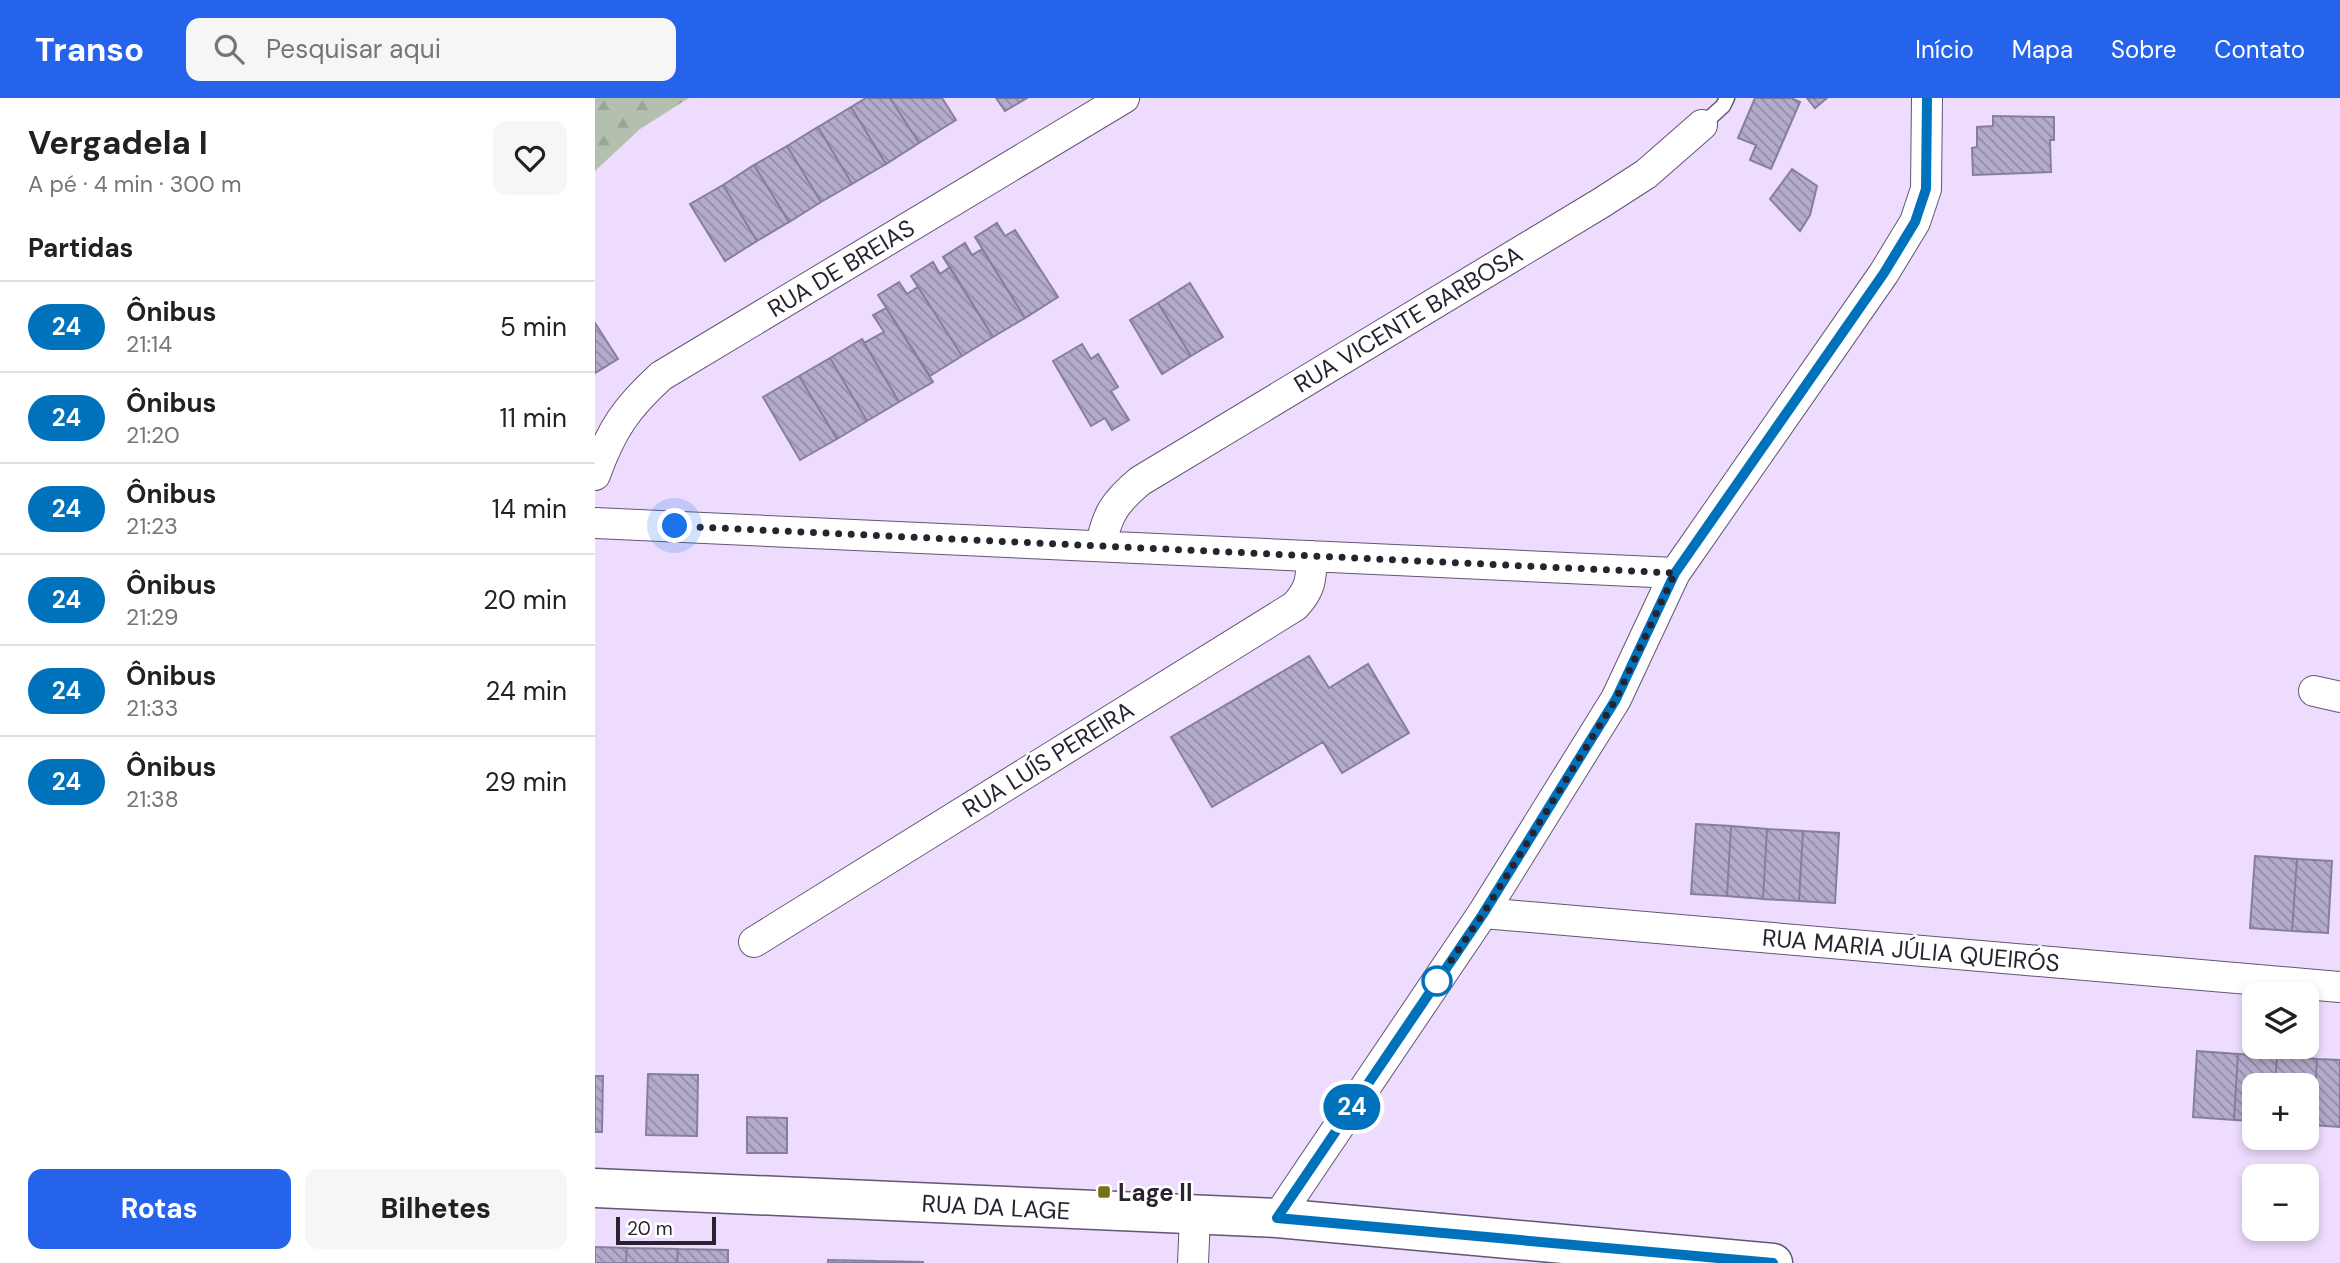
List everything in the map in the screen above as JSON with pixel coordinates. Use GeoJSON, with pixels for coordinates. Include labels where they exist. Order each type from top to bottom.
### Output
{"type":"FeatureCollection","features":[{"type":"Feature","properties":{"kind":"street","name":"RUA DE BREIAS"},"geometry":{"type":"LineString","coordinates":[[595,475],[618,422],[637,398],[661,376],[1125,98]]}},
{"type":"Feature","properties":{"kind":"street"},"geometry":{"type":"LineString","coordinates":[[1277,1218],[1483,914],[1616,699],[1675,573],[1884,273],[1915,222],[1926,189],[1927,98]]}},
{"type":"Feature","properties":{"kind":"street","name":"RUA VICENTE BARBOSA"},"geometry":{"type":"LineString","coordinates":[[1101,545],[1106,519],[1120,498],[1140,481],[1601,204],[1646,174],[1702,125]]}},
{"type":"Feature","properties":{"kind":"street"},"geometry":{"type":"LineString","coordinates":[[595,523],[1675,573]]}},
{"type":"Feature","properties":{"kind":"street","name":"RUA LUÍS PEREIRA"},"geometry":{"type":"LineString","coordinates":[[754,942],[1295,606],[1307,593],[1312,556]]}},
{"type":"Feature","properties":{"kind":"street","name":"RUA MARIA JÚLIA QUEIRÓS"},"geometry":{"type":"LineString","coordinates":[[1483,914],[2340,988]]}},
{"type":"Feature","properties":{"kind":"street","name":"RUA DA LAGE"},"geometry":{"type":"LineString","coordinates":[[595,1188],[1277,1218],[1773,1263]]}},
{"type":"Feature","properties":{"kind":"street"},"geometry":{"type":"LineString","coordinates":[[1193,1263],[1195,1216]]}},
{"type":"Feature","properties":{"kind":"lane","name":"RUA VICENTE BARBOSA"},"geometry":{"type":"LineString","coordinates":[[1702,125],[1723,107],[1727,98]]}},
{"type":"Feature","properties":{"kind":"green space"},"geometry":{"type":"Polygon","coordinates":[[[595,98],[689,98],[640,129],[595,171],[595,98]]]}},
{"type":"Feature","properties":{"kind":"building"},"geometry":{"type":"Polygon","coordinates":[[[866,98],[890,98],[919,143],[886,164],[851,107],[866,98]]]}},
{"type":"Feature","properties":{"kind":"building"},"geometry":{"type":"Polygon","coordinates":[[[890,98],[942,98],[956,120],[919,143],[890,98]]]}},
{"type":"Feature","properties":{"kind":"building"},"geometry":{"type":"Polygon","coordinates":[[[996,98],[1027,98],[1005,111],[996,98]]]}},
{"type":"Feature","properties":{"kind":"building"},"geometry":{"type":"Polygon","coordinates":[[[1755,98],[1791,98],[1800,102],[1771,169],[1750,160],[1756,145],[1738,138],[1755,98]]]}},
{"type":"Feature","properties":{"kind":"building"},"geometry":{"type":"Polygon","coordinates":[[[1807,98],[1827,98],[1815,108],[1807,98]]]}},
{"type":"Feature","properties":{"kind":"building"},"geometry":{"type":"Polygon","coordinates":[[[851,107],[886,164],[852,184],[818,127],[851,107]]]}},
{"type":"Feature","properties":{"kind":"building"},"geometry":{"type":"Polygon","coordinates":[[[1993,116],[2054,117],[2054,140],[2050,140],[2051,172],[1973,175],[1972,148],[1977,147],[1977,127],[1993,126],[1993,116]]]}},
{"type":"Feature","properties":{"kind":"building"},"geometry":{"type":"Polygon","coordinates":[[[818,127],[852,184],[821,202],[787,146],[818,127]]]}},
{"type":"Feature","properties":{"kind":"building"},"geometry":{"type":"Polygon","coordinates":[[[787,146],[821,202],[789,222],[754,165],[787,146]]]}},
{"type":"Feature","properties":{"kind":"building"},"geometry":{"type":"Polygon","coordinates":[[[754,165],[789,222],[757,241],[723,185],[754,165]]]}},
{"type":"Feature","properties":{"kind":"building"},"geometry":{"type":"Polygon","coordinates":[[[1792,169],[1817,186],[1810,215],[1800,231],[1770,199],[1792,169]]]}},
{"type":"Feature","properties":{"kind":"building"},"geometry":{"type":"Polygon","coordinates":[[[723,185],[757,241],[725,261],[690,204],[723,185]]]}},
{"type":"Feature","properties":{"kind":"building"},"geometry":{"type":"Polygon","coordinates":[[[997,223],[1005,236],[1015,230],[1058,297],[1025,318],[975,237],[997,223]]]}},
{"type":"Feature","properties":{"kind":"building"},"geometry":{"type":"Polygon","coordinates":[[[965,243],[972,255],[982,249],[1025,318],[993,337],[943,257],[965,243]]]}},
{"type":"Feature","properties":{"kind":"building"},"geometry":{"type":"Polygon","coordinates":[[[933,262],[940,274],[950,267],[993,337],[962,356],[911,276],[933,262]]]}},
{"type":"Feature","properties":{"kind":"building"},"geometry":{"type":"Polygon","coordinates":[[[899,282],[907,294],[918,287],[962,356],[930,376],[878,295],[899,282]]]}},
{"type":"Feature","properties":{"kind":"building"},"geometry":{"type":"Polygon","coordinates":[[[1190,283],[1223,337],[1191,356],[1158,303],[1190,283]]]}},
{"type":"Feature","properties":{"kind":"building"},"geometry":{"type":"Polygon","coordinates":[[[1158,303],[1191,356],[1162,374],[1130,320],[1158,303]]]}},
{"type":"Feature","properties":{"kind":"building"},"geometry":{"type":"Polygon","coordinates":[[[886,308],[933,382],[899,402],[864,343],[884,332],[873,315],[886,308]]]}},
{"type":"Feature","properties":{"kind":"building"},"geometry":{"type":"Polygon","coordinates":[[[595,323],[618,359],[595,373],[595,323]]]}},
{"type":"Feature","properties":{"kind":"building"},"geometry":{"type":"Polygon","coordinates":[[[862,339],[899,402],[867,421],[830,358],[862,339]]]}},
{"type":"Feature","properties":{"kind":"building"},"geometry":{"type":"Polygon","coordinates":[[[1082,344],[1091,359],[1098,354],[1118,387],[1111,391],[1129,420],[1112,430],[1105,418],[1091,426],[1053,361],[1082,344]]]}},
{"type":"Feature","properties":{"kind":"building"},"geometry":{"type":"Polygon","coordinates":[[[830,358],[867,421],[837,439],[799,376],[830,358]]]}},
{"type":"Feature","properties":{"kind":"building"},"geometry":{"type":"Polygon","coordinates":[[[799,376],[837,439],[800,460],[763,397],[799,376]]]}},
{"type":"Feature","properties":{"kind":"building"},"geometry":{"type":"Polygon","coordinates":[[[1309,656],[1329,688],[1368,664],[1409,733],[1342,773],[1323,742],[1212,807],[1171,737],[1309,656]]]}},
{"type":"Feature","properties":{"kind":"building"},"geometry":{"type":"Polygon","coordinates":[[[1696,824],[1731,826],[1727,896],[1691,894],[1696,824]]]}},
{"type":"Feature","properties":{"kind":"building"},"geometry":{"type":"Polygon","coordinates":[[[1731,826],[1767,829],[1763,899],[1727,896],[1731,826]]]}},
{"type":"Feature","properties":{"kind":"building"},"geometry":{"type":"Polygon","coordinates":[[[1767,829],[1803,831],[1799,901],[1763,899],[1767,829]]]}},
{"type":"Feature","properties":{"kind":"building"},"geometry":{"type":"Polygon","coordinates":[[[1803,831],[1839,833],[1835,903],[1799,901],[1803,831]]]}},
{"type":"Feature","properties":{"kind":"building"},"geometry":{"type":"Polygon","coordinates":[[[2255,856],[2297,859],[2292,931],[2250,928],[2255,856]]]}},
{"type":"Feature","properties":{"kind":"building"},"geometry":{"type":"Polygon","coordinates":[[[2297,859],[2332,861],[2328,933],[2292,931],[2297,859]]]}},
{"type":"Feature","properties":{"kind":"building"},"geometry":{"type":"Polygon","coordinates":[[[2197,1051],[2238,1054],[2234,1120],[2193,1117],[2197,1051]]]}},
{"type":"Feature","properties":{"kind":"building"},"geometry":{"type":"Polygon","coordinates":[[[2238,1054],[2242,1054],[2242,1059],[2277,1059],[2276,1073],[2242,1073],[2242,1120],[2234,1120],[2238,1054]]]}},
{"type":"Feature","properties":{"kind":"building"},"geometry":{"type":"Polygon","coordinates":[[[2277,1059],[2317,1059],[2316,1073],[2276,1073],[2277,1059]]]}},
{"type":"Feature","properties":{"kind":"building"},"geometry":{"type":"Polygon","coordinates":[[[2317,1059],[2340,1060],[2340,1127],[2319,1125],[2319,1073],[2316,1073],[2317,1059]]]}},
{"type":"Feature","properties":{"kind":"building"},"geometry":{"type":"Polygon","coordinates":[[[648,1074],[698,1075],[697,1136],[646,1135],[648,1074]]]}},
{"type":"Feature","properties":{"kind":"building"},"geometry":{"type":"Polygon","coordinates":[[[595,1076],[603,1076],[602,1132],[595,1132],[595,1076]]]}},
{"type":"Feature","properties":{"kind":"building"},"geometry":{"type":"Polygon","coordinates":[[[747,1117],[787,1118],[787,1153],[747,1153],[747,1117]]]}},
{"type":"Feature","properties":{"kind":"building"},"geometry":{"type":"Polygon","coordinates":[[[595,1247],[627,1248],[626,1263],[595,1263],[595,1247]]]}},
{"type":"Feature","properties":{"kind":"building"},"geometry":{"type":"Polygon","coordinates":[[[627,1248],[678,1249],[677,1263],[626,1263],[627,1248]]]}},
{"type":"Feature","properties":{"kind":"building"},"geometry":{"type":"Polygon","coordinates":[[[678,1249],[728,1250],[728,1263],[677,1263],[678,1249]]]}},
{"type":"Feature","properties":{"kind":"building"},"geometry":{"type":"Polygon","coordinates":[[[828,1260],[876,1261],[876,1263],[828,1263],[828,1260]]]}},
{"type":"Feature","properties":{"kind":"building"},"geometry":{"type":"Polygon","coordinates":[[[923,1262],[923,1263],[876,1263],[923,1262]]]}},
{"type":"Feature","properties":{"kind":"bus line","name":"24"},"geometry":{"type":"LineString","coordinates":[[1773,1263],[1277,1218],[1483,914],[1616,699],[1675,573],[1884,273],[1915,222],[1926,189],[1927,98]]}},
{"type":"Feature","properties":{"kind":"place","name":"Lage II"},"geometry":{"type":"Point","coordinates":[1104,1192]}},
{"type":"Feature","properties":{"kind":"route"},"geometry":{"type":"LineString","coordinates":[[675,526],[1675,573],[1616,699],[1483,914],[1437,981]]}}]}
